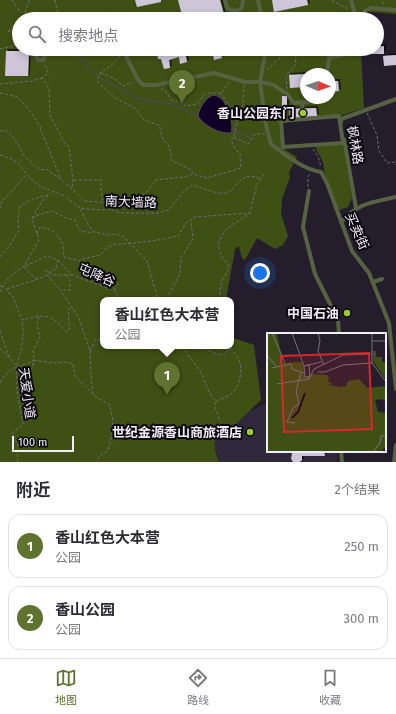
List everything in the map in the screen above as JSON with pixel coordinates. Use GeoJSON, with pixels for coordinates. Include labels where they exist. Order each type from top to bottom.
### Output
{"type":"FeatureCollection","features":[{"type":"Feature","properties":{"kind":"street"},"geometry":{"type":"LineString","coordinates":[[225,0],[227,8],[232,11],[238,11],[242,8],[243,0]]}},
{"type":"Feature","properties":{"kind":"street"},"geometry":{"type":"LineString","coordinates":[[258,0],[261,12]]}},
{"type":"Feature","properties":{"kind":"street"},"geometry":{"type":"LineString","coordinates":[[351,0],[354,12]]}},
{"type":"Feature","properties":{"kind":"street"},"geometry":{"type":"LineString","coordinates":[[364,12],[370,8],[396,10]]}},
{"type":"Feature","properties":{"kind":"street"},"geometry":{"type":"LineString","coordinates":[[37,56],[38,60],[44,60],[45,56]]}},
{"type":"Feature","properties":{"kind":"street"},"geometry":{"type":"LineString","coordinates":[[126,56],[138,80],[143,85],[156,85],[214,74],[231,80],[260,82],[274,85],[287,94],[294,103],[300,102]]}},
{"type":"Feature","properties":{"kind":"street"},"geometry":{"type":"LineString","coordinates":[[265,56],[260,82],[268,134],[271,144],[294,161],[314,171],[322,172]]}},
{"type":"Feature","properties":{"kind":"street"},"geometry":{"type":"LineString","coordinates":[[327,68],[329,58],[337,56]]}},
{"type":"Feature","properties":{"kind":"street","name":"枫林路"},"geometry":{"type":"LineString","coordinates":[[356,208],[341,119],[396,99]]}},
{"type":"Feature","properties":{"kind":"street"},"geometry":{"type":"LineString","coordinates":[[302,104],[304,119]]}},
{"type":"Feature","properties":{"kind":"street"},"geometry":{"type":"LineString","coordinates":[[339,116],[343,143],[310,145],[284,148],[281,121],[339,116]]}},
{"type":"Feature","properties":{"kind":"street","name":"买卖街"},"geometry":{"type":"LineString","coordinates":[[322,172],[352,251],[369,273],[389,323],[387,334],[396,389]]}},
{"type":"Feature","properties":{"kind":"street"},"geometry":{"type":"LineString","coordinates":[[309,191],[303,226],[314,274],[338,320],[339,333]]}},
{"type":"Feature","properties":{"kind":"street"},"geometry":{"type":"LineString","coordinates":[[341,222],[356,208],[362,205],[396,197]]}},
{"type":"Feature","properties":{"kind":"street"},"geometry":{"type":"LineString","coordinates":[[373,282],[382,279]]}},
{"type":"Feature","properties":{"kind":"street"},"geometry":{"type":"LineString","coordinates":[[394,462],[396,445]]}},
{"type":"Feature","properties":{"kind":"street"},"geometry":{"type":"LineString","coordinates":[[341,452],[342,462]]}},
{"type":"Feature","properties":{"kind":"path"},"geometry":{"type":"LineString","coordinates":[[12,0],[20,12]]}},
{"type":"Feature","properties":{"kind":"path"},"geometry":{"type":"LineString","coordinates":[[26,12],[29,0]]}},
{"type":"Feature","properties":{"kind":"path"},"geometry":{"type":"LineString","coordinates":[[55,0],[58,12]]}},
{"type":"Feature","properties":{"kind":"path"},"geometry":{"type":"LineString","coordinates":[[332,0],[346,8],[353,7]]}},
{"type":"Feature","properties":{"kind":"path"},"geometry":{"type":"LineString","coordinates":[[0,49],[12,46]]}},
{"type":"Feature","properties":{"kind":"path"},"geometry":{"type":"LineString","coordinates":[[120,56],[112,65],[100,73],[97,80],[115,98],[135,108],[144,120],[159,125],[163,140],[168,146],[172,161],[190,169],[193,174]]}},
{"type":"Feature","properties":{"kind":"path"},"geometry":{"type":"LineString","coordinates":[[262,74],[281,56]]}},
{"type":"Feature","properties":{"kind":"path"},"geometry":{"type":"LineString","coordinates":[[287,94],[286,76],[295,65],[296,56]]}},
{"type":"Feature","properties":{"kind":"path"},"geometry":{"type":"LineString","coordinates":[[0,84],[32,81],[42,78],[48,73],[44,60]]}},
{"type":"Feature","properties":{"kind":"path"},"geometry":{"type":"LineString","coordinates":[[100,73],[112,77],[124,86],[138,80]]}},
{"type":"Feature","properties":{"kind":"path"},"geometry":{"type":"LineString","coordinates":[[42,78],[49,89],[50,115],[64,142],[69,147],[73,180],[71,189]]}},
{"type":"Feature","properties":{"kind":"path"},"geometry":{"type":"LineString","coordinates":[[221,93],[231,80]]}},
{"type":"Feature","properties":{"kind":"path"},"geometry":{"type":"LineString","coordinates":[[237,120],[242,117],[245,82]]}},
{"type":"Feature","properties":{"kind":"path"},"geometry":{"type":"LineString","coordinates":[[156,85],[168,94],[171,100],[183,103],[185,106],[197,104],[206,93],[221,93]]}},
{"type":"Feature","properties":{"kind":"path"},"geometry":{"type":"LineString","coordinates":[[0,93],[18,97],[30,111],[40,128],[62,180]]}},
{"type":"Feature","properties":{"kind":"path"},"geometry":{"type":"LineString","coordinates":[[0,131],[5,130],[14,138],[24,156],[40,170],[46,169],[62,180],[85,201],[124,204],[146,192],[156,180],[184,177],[193,174],[207,178],[241,168],[240,154],[235,149],[231,140],[234,137],[237,120],[221,93]]}},
{"type":"Feature","properties":{"kind":"path"},"geometry":{"type":"LineString","coordinates":[[367,113],[377,135],[379,150],[387,163],[395,162],[396,165]]}},
{"type":"Feature","properties":{"kind":"path"},"geometry":{"type":"LineString","coordinates":[[234,137],[248,144],[255,134],[268,134]]}},
{"type":"Feature","properties":{"kind":"path"},"geometry":{"type":"LineString","coordinates":[[310,145],[321,162],[322,172]]}},
{"type":"Feature","properties":{"kind":"path"},"geometry":{"type":"LineString","coordinates":[[0,155],[19,164],[39,186],[65,196],[80,208],[91,229],[95,232]]}},
{"type":"Feature","properties":{"kind":"path"},"geometry":{"type":"LineString","coordinates":[[0,208],[1,203],[27,174]]}},
{"type":"Feature","properties":{"kind":"path"},"geometry":{"type":"LineString","coordinates":[[220,297],[222,281],[228,270],[228,264],[219,251],[218,245],[222,235],[228,228],[250,212],[257,184],[264,174]]}},
{"type":"Feature","properties":{"kind":"path"},"geometry":{"type":"LineString","coordinates":[[308,176],[309,191]]}},
{"type":"Feature","properties":{"kind":"path","name":"南大墙路"},"geometry":{"type":"LineString","coordinates":[[80,208],[97,210],[109,209],[121,213],[158,213],[169,210],[184,191],[192,185],[224,194],[229,192],[239,180],[248,177],[256,177],[261,179]]}},
{"type":"Feature","properties":{"kind":"path"},"geometry":{"type":"LineString","coordinates":[[73,180],[101,180],[103,202]]}},
{"type":"Feature","properties":{"kind":"path"},"geometry":{"type":"LineString","coordinates":[[24,266],[39,240],[32,219],[42,201],[53,191]]}},
{"type":"Feature","properties":{"kind":"path"},"geometry":{"type":"LineString","coordinates":[[0,256],[8,248],[18,230],[20,206],[32,199],[48,195]]}},
{"type":"Feature","properties":{"kind":"path"},"geometry":{"type":"LineString","coordinates":[[32,219],[52,211],[66,218],[75,220],[77,228],[84,233],[95,232],[107,235],[116,234],[124,236],[147,261],[157,297]]}},
{"type":"Feature","properties":{"kind":"path"},"geometry":{"type":"LineString","coordinates":[[37,234],[40,227],[46,228],[58,234],[64,246],[64,257],[80,261],[86,257],[101,254],[107,247],[162,240],[178,236],[186,223],[195,217],[250,212]]}},
{"type":"Feature","properties":{"kind":"path"},"geometry":{"type":"LineString","coordinates":[[169,297],[169,294],[180,274],[181,258],[193,239],[191,220]]}},
{"type":"Feature","properties":{"kind":"path"},"geometry":{"type":"LineString","coordinates":[[0,292],[10,276],[24,266],[47,256],[58,260],[56,269],[37,279],[7,290]]}},
{"type":"Feature","properties":{"kind":"path","name":"屯降谷"},"geometry":{"type":"LineString","coordinates":[[58,260],[72,275],[114,290],[118,297]]}},
{"type":"Feature","properties":{"kind":"path"},"geometry":{"type":"LineString","coordinates":[[24,266],[29,273],[37,279]]}},
{"type":"Feature","properties":{"kind":"path"},"geometry":{"type":"LineString","coordinates":[[45,270],[53,274],[72,275]]}},
{"type":"Feature","properties":{"kind":"path"},"geometry":{"type":"LineString","coordinates":[[46,274],[60,290],[78,316],[90,351],[90,376],[93,394]]}},
{"type":"Feature","properties":{"kind":"path"},"geometry":{"type":"LineString","coordinates":[[60,290],[70,290],[70,282],[66,275]]}},
{"type":"Feature","properties":{"kind":"path"},"geometry":{"type":"LineString","coordinates":[[114,290],[119,282]]}},
{"type":"Feature","properties":{"kind":"path"},"geometry":{"type":"LineString","coordinates":[[0,286],[3,286],[13,297],[24,328],[17,366]]}},
{"type":"Feature","properties":{"kind":"path"},"geometry":{"type":"LineString","coordinates":[[22,320],[39,316],[47,316],[57,320],[66,332],[69,330],[70,324],[70,305]]}},
{"type":"Feature","properties":{"kind":"path"},"geometry":{"type":"LineString","coordinates":[[19,401],[29,380],[34,360],[33,351],[40,337],[37,326],[39,316]]}},
{"type":"Feature","properties":{"kind":"path"},"geometry":{"type":"LineString","coordinates":[[0,332],[10,359]]}},
{"type":"Feature","properties":{"kind":"path"},"geometry":{"type":"LineString","coordinates":[[90,351],[96,339],[100,339]]}},
{"type":"Feature","properties":{"kind":"path","name":"天爱小道"},"geometry":{"type":"LineString","coordinates":[[0,348],[17,366],[17,392],[23,424],[12,433],[18,445],[16,452],[18,459],[17,462]]}},
{"type":"Feature","properties":{"kind":"path"},"geometry":{"type":"LineString","coordinates":[[184,349],[200,372],[211,396],[216,401]]}},
{"type":"Feature","properties":{"kind":"path"},"geometry":{"type":"LineString","coordinates":[[206,349],[214,353],[224,355],[229,349]]}},
{"type":"Feature","properties":{"kind":"path"},"geometry":{"type":"LineString","coordinates":[[216,401],[231,394],[236,388],[240,378],[241,369],[237,356],[231,349]]}},
{"type":"Feature","properties":{"kind":"path"},"geometry":{"type":"LineString","coordinates":[[0,383],[4,375],[17,366],[23,366],[34,360],[54,363],[68,362],[73,364],[75,376],[97,398],[109,404],[113,416],[112,437],[108,451],[99,456],[97,462]]}},
{"type":"Feature","properties":{"kind":"path"},"geometry":{"type":"LineString","coordinates":[[216,401],[215,408],[220,421]]}},
{"type":"Feature","properties":{"kind":"path"},"geometry":{"type":"LineString","coordinates":[[112,437],[120,440]]}},
{"type":"Feature","properties":{"kind":"shaded area"},"geometry":{"type":"Polygon","coordinates":[[[214,95],[221,98],[225,104],[228,118],[231,118],[231,133],[213,129],[204,123],[198,116],[203,103],[214,95]]]}},
{"type":"Feature","properties":{"kind":"shaded area","name":"世纪金源香山商旅酒店"},"geometry":{"type":"Polygon","coordinates":[[[267,403],[267,452],[337,452],[337,462],[219,462],[214,444],[220,435],[227,435],[233,431],[235,425],[253,410],[267,403]]]}},
{"type":"Feature","properties":{"kind":"green space"},"geometry":{"type":"Polygon","coordinates":[[[0,0],[396,0],[396,14],[361,11],[12,12],[12,56],[361,56],[364,108],[339,116],[281,121],[284,149],[297,157],[289,172],[290,177],[282,199],[281,214],[288,236],[283,245],[275,249],[257,238],[245,260],[242,258],[239,247],[237,247],[235,249],[227,297],[100,297],[100,349],[234,349],[234,338],[254,345],[261,400],[235,425],[230,434],[220,435],[214,443],[219,462],[0,462],[0,0]]]}},
{"type":"Feature","properties":{"kind":"green space"},"geometry":{"type":"Polygon","coordinates":[[[343,143],[352,198],[348,207],[339,210],[324,171],[322,161],[314,145],[343,143]]]}},
{"type":"Feature","properties":{"kind":"building"},"geometry":{"type":"Polygon","coordinates":[[[135,0],[161,0],[161,2],[137,7],[135,0]]]}},
{"type":"Feature","properties":{"kind":"building"},"geometry":{"type":"Polygon","coordinates":[[[178,0],[220,0],[223,12],[181,12],[178,0]]]}},
{"type":"Feature","properties":{"kind":"building"},"geometry":{"type":"Polygon","coordinates":[[[272,0],[307,0],[308,5],[274,12],[272,0]]]}},
{"type":"Feature","properties":{"kind":"building"},"geometry":{"type":"Polygon","coordinates":[[[6,51],[12,51],[12,56],[29,56],[28,76],[5,76],[6,51]]]}},
{"type":"Feature","properties":{"kind":"building"},"geometry":{"type":"Polygon","coordinates":[[[396,55],[396,65],[384,66],[384,56],[396,55]]]}},
{"type":"Feature","properties":{"kind":"building"},"geometry":{"type":"Polygon","coordinates":[[[158,56],[186,56],[187,62],[180,64],[179,57],[169,60],[170,68],[164,69],[161,59],[158,59],[158,56]]]}},
{"type":"Feature","properties":{"kind":"building"},"geometry":{"type":"Polygon","coordinates":[[[213,56],[221,56],[222,58],[214,60],[213,56]]]}},
{"type":"Feature","properties":{"kind":"building"},"geometry":{"type":"Polygon","coordinates":[[[300,74],[300,87],[290,88],[289,75],[300,74]]]}},
{"type":"Feature","properties":{"kind":"building"},"geometry":{"type":"Polygon","coordinates":[[[336,81],[338,81],[339,91],[336,91],[336,81]]]}},
{"type":"Feature","properties":{"kind":"building"},"geometry":{"type":"Polygon","coordinates":[[[282,96],[287,96],[287,109],[282,109],[282,96]]]}},
{"type":"Feature","properties":{"kind":"building","name":"香山公园东门"},"geometry":{"type":"Polygon","coordinates":[[[316,108],[317,116],[290,118],[289,109],[316,108]]]}},
{"type":"Feature","properties":{"kind":"building"},"geometry":{"type":"Polygon","coordinates":[[[324,452],[325,456],[302,456],[302,460],[300,462],[293,462],[291,459],[292,453],[284,453],[324,452]]]}},
{"type":"Feature","properties":{"kind":"waterway"},"geometry":{"type":"LineString","coordinates":[[80,56],[91,71],[102,79],[136,98],[172,104],[198,116]]}},
{"type":"Feature","properties":{"kind":"waterway"},"geometry":{"type":"LineString","coordinates":[[232,129],[254,140]]}},
{"type":"Feature","properties":{"kind":"place","name":"香山公园"},"geometry":{"type":"Point","coordinates":[182,103]}},
{"type":"Feature","properties":{"kind":"place","name":"香山公园东门"},"geometry":{"type":"Point","coordinates":[303,113]}},
{"type":"Feature","properties":{"kind":"place","name":"中国石油"},"geometry":{"type":"Point","coordinates":[347,313]}},
{"type":"Feature","properties":{"kind":"place","name":"香山红色大本营"},"geometry":{"type":"Point","coordinates":[167,395]}},
{"type":"Feature","properties":{"kind":"place","name":"世纪金源香山商旅酒店"},"geometry":{"type":"Point","coordinates":[250,432]}}]}
